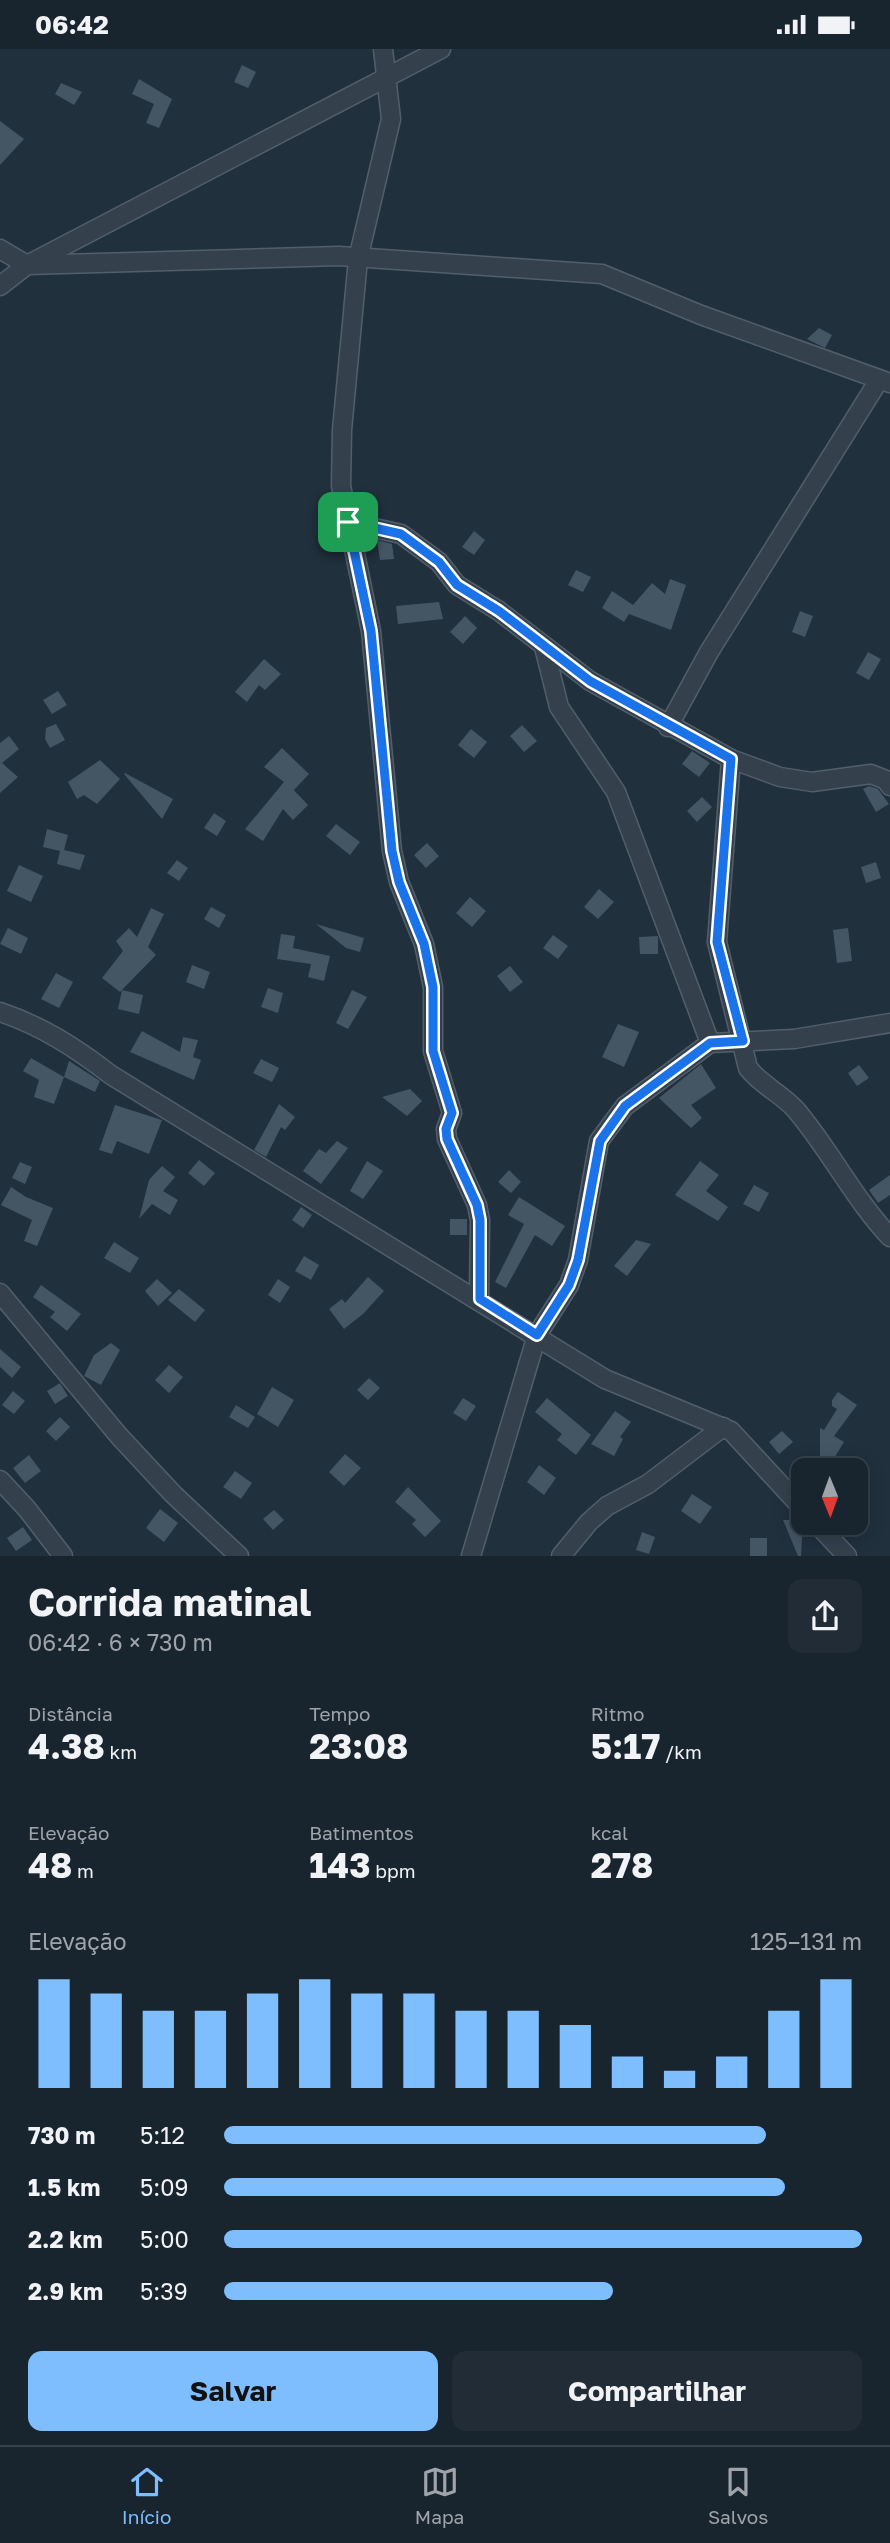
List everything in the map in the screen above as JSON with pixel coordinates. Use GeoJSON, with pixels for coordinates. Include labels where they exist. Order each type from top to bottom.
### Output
{"type":"FeatureCollection","features":[{"type":"Feature","properties":{"kind":"street"},"geometry":{"type":"LineString","coordinates":[[383,49],[384,80],[391,119],[358,259],[341,456],[341,487],[371,631],[392,851],[399,882],[424,944],[433,987],[433,1051],[452,1113],[446,1129],[447,1139],[477,1205],[480,1220],[480,1299]]}},
{"type":"Feature","properties":{"kind":"street"},"geometry":{"type":"LineString","coordinates":[[0,286],[27,265],[442,49]]}},
{"type":"Feature","properties":{"kind":"street"},"geometry":{"type":"LineString","coordinates":[[0,249],[27,265],[319,256],[602,274],[701,315],[884,381],[709,652],[668,727]]}},
{"type":"Feature","properties":{"kind":"street"},"geometry":{"type":"LineString","coordinates":[[348,522],[401,534],[439,562],[457,585],[499,611],[590,681],[668,727],[731,759],[780,777],[812,782],[871,774],[886,780],[890,786]]}},
{"type":"Feature","properties":{"kind":"street"},"geometry":{"type":"LineString","coordinates":[[544,647],[559,707],[616,792],[710,1043]]}},
{"type":"Feature","properties":{"kind":"street"},"geometry":{"type":"LineString","coordinates":[[731,759],[717,942],[748,1067],[756,1078],[796,1110],[869,1215],[890,1237]]}},
{"type":"Feature","properties":{"kind":"street"},"geometry":{"type":"LineString","coordinates":[[0,1012],[29,1022],[74,1046],[111,1075],[480,1299],[605,1380],[731,1431],[791,1496]]}},
{"type":"Feature","properties":{"kind":"street"},"geometry":{"type":"LineString","coordinates":[[471,1556],[537,1335],[569,1285],[578,1260],[604,1130],[625,1106],[710,1043],[807,1038],[890,1023]]}},
{"type":"Feature","properties":{"kind":"street"},"geometry":{"type":"LineString","coordinates":[[0,1293],[119,1436],[173,1494],[239,1556]]}},
{"type":"Feature","properties":{"kind":"street"},"geometry":{"type":"LineString","coordinates":[[561,1556],[607,1506],[648,1484],[723,1427]]}},
{"type":"Feature","properties":{"kind":"street"},"geometry":{"type":"LineString","coordinates":[[0,1480],[27,1509],[63,1556]]}},
{"type":"Feature","properties":{"kind":"street"},"geometry":{"type":"LineString","coordinates":[[827,1535],[847,1556]]}},
{"type":"Feature","properties":{"kind":"building"},"geometry":{"type":"Polygon","coordinates":[[[242,65],[256,72],[248,88],[234,82],[242,65]]]}},
{"type":"Feature","properties":{"kind":"building"},"geometry":{"type":"Polygon","coordinates":[[[139,79],[172,99],[159,128],[146,123],[154,104],[132,94],[139,79]]]}},
{"type":"Feature","properties":{"kind":"building"},"geometry":{"type":"Polygon","coordinates":[[[61,83],[82,92],[74,105],[55,94],[61,83]]]}},
{"type":"Feature","properties":{"kind":"building"},"geometry":{"type":"Polygon","coordinates":[[[0,121],[24,139],[0,165],[0,121]]]}},
{"type":"Feature","properties":{"kind":"building"},"geometry":{"type":"Polygon","coordinates":[[[819,328],[832,335],[825,348],[807,339],[819,328]]]}},
{"type":"Feature","properties":{"kind":"building"},"geometry":{"type":"Polygon","coordinates":[[[474,531],[485,540],[474,555],[462,547],[474,531]]]}},
{"type":"Feature","properties":{"kind":"building"},"geometry":{"type":"Polygon","coordinates":[[[377,540],[392,544],[394,559],[380,560],[377,540]]]}},
{"type":"Feature","properties":{"kind":"building"},"geometry":{"type":"Polygon","coordinates":[[[576,570],[591,577],[583,592],[568,585],[576,570]]]}},
{"type":"Feature","properties":{"kind":"building"},"geometry":{"type":"Polygon","coordinates":[[[670,579],[686,585],[671,630],[629,614],[624,622],[602,608],[612,591],[633,605],[652,583],[665,594],[670,579]]]}},
{"type":"Feature","properties":{"kind":"building"},"geometry":{"type":"Polygon","coordinates":[[[439,602],[443,619],[398,624],[396,606],[439,602]]]}},
{"type":"Feature","properties":{"kind":"building"},"geometry":{"type":"Polygon","coordinates":[[[800,611],[813,616],[805,637],[792,632],[800,611]]]}},
{"type":"Feature","properties":{"kind":"building"},"geometry":{"type":"Polygon","coordinates":[[[465,616],[477,628],[463,644],[450,632],[465,616]]]}},
{"type":"Feature","properties":{"kind":"building"},"geometry":{"type":"Polygon","coordinates":[[[868,652],[881,659],[869,680],[856,673],[868,652]]]}},
{"type":"Feature","properties":{"kind":"building"},"geometry":{"type":"Polygon","coordinates":[[[264,659],[281,674],[265,690],[259,685],[247,702],[235,692],[264,659]]]}},
{"type":"Feature","properties":{"kind":"building"},"geometry":{"type":"Polygon","coordinates":[[[58,691],[67,705],[52,714],[43,700],[58,691]]]}},
{"type":"Feature","properties":{"kind":"building"},"geometry":{"type":"Polygon","coordinates":[[[56,724],[65,740],[50,748],[45,739],[46,728],[56,724]]]}},
{"type":"Feature","properties":{"kind":"building"},"geometry":{"type":"Polygon","coordinates":[[[522,725],[537,741],[524,752],[510,736],[522,725]]]}},
{"type":"Feature","properties":{"kind":"building"},"geometry":{"type":"Polygon","coordinates":[[[471,729],[487,742],[474,758],[458,745],[471,729]]]}},
{"type":"Feature","properties":{"kind":"building"},"geometry":{"type":"Polygon","coordinates":[[[9,736],[19,749],[2,763],[18,777],[0,793],[0,743],[9,736]]]}},
{"type":"Feature","properties":{"kind":"building"},"geometry":{"type":"Polygon","coordinates":[[[282,748],[309,774],[294,790],[291,787],[308,805],[293,820],[283,809],[263,841],[245,829],[284,782],[264,767],[282,748]]]}},
{"type":"Feature","properties":{"kind":"building"},"geometry":{"type":"Polygon","coordinates":[[[692,751],[710,763],[699,777],[682,764],[692,751]]]}},
{"type":"Feature","properties":{"kind":"building"},"geometry":{"type":"Polygon","coordinates":[[[100,760],[120,779],[97,804],[84,795],[77,799],[68,782],[100,760]]]}},
{"type":"Feature","properties":{"kind":"building"},"geometry":{"type":"Polygon","coordinates":[[[124,774],[173,799],[162,819],[124,774]]]}},
{"type":"Feature","properties":{"kind":"building"},"geometry":{"type":"Polygon","coordinates":[[[869,786],[878,789],[889,804],[876,812],[863,789],[869,786]]]}},
{"type":"Feature","properties":{"kind":"building"},"geometry":{"type":"Polygon","coordinates":[[[702,797],[712,807],[697,822],[687,811],[702,797]]]}},
{"type":"Feature","properties":{"kind":"building"},"geometry":{"type":"Polygon","coordinates":[[[214,813],[226,821],[217,836],[204,828],[214,813]]]}},
{"type":"Feature","properties":{"kind":"building"},"geometry":{"type":"Polygon","coordinates":[[[336,824],[360,842],[350,855],[326,836],[336,824]]]}},
{"type":"Feature","properties":{"kind":"building"},"geometry":{"type":"Polygon","coordinates":[[[47,829],[68,835],[64,850],[85,855],[80,870],[57,864],[60,851],[43,847],[47,829]]]}},
{"type":"Feature","properties":{"kind":"building"},"geometry":{"type":"Polygon","coordinates":[[[427,843],[439,856],[426,868],[414,855],[427,843]]]}},
{"type":"Feature","properties":{"kind":"building"},"geometry":{"type":"Polygon","coordinates":[[[177,860],[188,868],[179,881],[167,873],[177,860]]]}},
{"type":"Feature","properties":{"kind":"building"},"geometry":{"type":"Polygon","coordinates":[[[876,862],[881,878],[866,883],[861,867],[876,862]]]}},
{"type":"Feature","properties":{"kind":"building"},"geometry":{"type":"Polygon","coordinates":[[[19,865],[43,876],[31,902],[7,891],[19,865]]]}},
{"type":"Feature","properties":{"kind":"building"},"geometry":{"type":"Polygon","coordinates":[[[599,889],[614,902],[598,919],[584,907],[599,889]]]}},
{"type":"Feature","properties":{"kind":"building"},"geometry":{"type":"Polygon","coordinates":[[[470,897],[486,911],[472,927],[456,913],[470,897]]]}},
{"type":"Feature","properties":{"kind":"building"},"geometry":{"type":"Polygon","coordinates":[[[211,907],[226,915],[219,928],[204,919],[211,907]]]}},
{"type":"Feature","properties":{"kind":"building"},"geometry":{"type":"Polygon","coordinates":[[[151,908],[164,914],[148,947],[156,955],[120,992],[102,978],[123,951],[116,941],[129,928],[137,937],[151,908]]]}},
{"type":"Feature","properties":{"kind":"building"},"geometry":{"type":"Polygon","coordinates":[[[316,924],[364,938],[360,952],[346,948],[316,924]]]}},
{"type":"Feature","properties":{"kind":"building"},"geometry":{"type":"Polygon","coordinates":[[[8,928],[28,938],[21,954],[0,944],[8,928]]]}},
{"type":"Feature","properties":{"kind":"building"},"geometry":{"type":"Polygon","coordinates":[[[848,928],[852,961],[837,963],[833,930],[848,928]]]}},
{"type":"Feature","properties":{"kind":"building"},"geometry":{"type":"Polygon","coordinates":[[[281,934],[295,936],[293,948],[330,956],[324,981],[308,977],[311,964],[277,959],[281,934]]]}},
{"type":"Feature","properties":{"kind":"building"},"geometry":{"type":"Polygon","coordinates":[[[553,935],[568,946],[558,959],[543,948],[553,935]]]}},
{"type":"Feature","properties":{"kind":"building"},"geometry":{"type":"Polygon","coordinates":[[[658,936],[658,954],[640,954],[639,937],[658,936]]]}},
{"type":"Feature","properties":{"kind":"building"},"geometry":{"type":"Polygon","coordinates":[[[192,965],[210,972],[204,989],[186,982],[192,965]]]}},
{"type":"Feature","properties":{"kind":"building"},"geometry":{"type":"Polygon","coordinates":[[[510,966],[523,982],[510,992],[497,976],[510,966]]]}},
{"type":"Feature","properties":{"kind":"building"},"geometry":{"type":"Polygon","coordinates":[[[56,973],[73,982],[59,1008],[41,999],[56,973]]]}},
{"type":"Feature","properties":{"kind":"building"},"geometry":{"type":"Polygon","coordinates":[[[268,988],[283,993],[278,1013],[261,1007],[268,988]]]}},
{"type":"Feature","properties":{"kind":"building"},"geometry":{"type":"Polygon","coordinates":[[[122,990],[143,995],[139,1014],[118,1009],[122,990]]]}},
{"type":"Feature","properties":{"kind":"building"},"geometry":{"type":"Polygon","coordinates":[[[352,990],[367,997],[348,1029],[336,1023],[352,990]]]}},
{"type":"Feature","properties":{"kind":"building"},"geometry":{"type":"Polygon","coordinates":[[[618,1024],[639,1032],[624,1067],[602,1057],[618,1024]]]}},
{"type":"Feature","properties":{"kind":"building"},"geometry":{"type":"Polygon","coordinates":[[[142,1031],[180,1052],[183,1037],[198,1040],[193,1057],[201,1060],[194,1080],[130,1052],[142,1031]]]}},
{"type":"Feature","properties":{"kind":"building"},"geometry":{"type":"Polygon","coordinates":[[[31,1058],[64,1077],[54,1104],[34,1097],[39,1080],[23,1071],[31,1058]]]}},
{"type":"Feature","properties":{"kind":"building"},"geometry":{"type":"Polygon","coordinates":[[[261,1059],[279,1068],[272,1082],[253,1073],[261,1059]]]}},
{"type":"Feature","properties":{"kind":"building"},"geometry":{"type":"Polygon","coordinates":[[[69,1061],[100,1081],[95,1092],[64,1077],[69,1061]]]}},
{"type":"Feature","properties":{"kind":"building"},"geometry":{"type":"Polygon","coordinates":[[[701,1064],[716,1088],[691,1105],[702,1118],[691,1128],[659,1098],[701,1064]]]}},
{"type":"Feature","properties":{"kind":"building"},"geometry":{"type":"Polygon","coordinates":[[[859,1065],[869,1078],[857,1086],[848,1073],[859,1065]]]}},
{"type":"Feature","properties":{"kind":"building"},"geometry":{"type":"Polygon","coordinates":[[[410,1089],[422,1101],[407,1116],[382,1097],[410,1089]]]}},
{"type":"Feature","properties":{"kind":"building"},"geometry":{"type":"Polygon","coordinates":[[[279,1104],[295,1117],[285,1130],[281,1127],[266,1157],[254,1150],[279,1104]]]}},
{"type":"Feature","properties":{"kind":"building"},"geometry":{"type":"Polygon","coordinates":[[[115,1105],[162,1120],[149,1154],[117,1141],[112,1154],[99,1150],[115,1105]]]}},
{"type":"Feature","properties":{"kind":"building"},"geometry":{"type":"Polygon","coordinates":[[[337,1141],[348,1148],[321,1184],[303,1171],[319,1149],[326,1153],[337,1141]]]}},
{"type":"Feature","properties":{"kind":"building"},"geometry":{"type":"Polygon","coordinates":[[[199,1160],[215,1173],[204,1186],[188,1173],[199,1160]]]}},
{"type":"Feature","properties":{"kind":"building"},"geometry":{"type":"Polygon","coordinates":[[[367,1161],[383,1171],[363,1199],[350,1191],[367,1161]]]}},
{"type":"Feature","properties":{"kind":"building"},"geometry":{"type":"Polygon","coordinates":[[[700,1161],[719,1175],[706,1191],[728,1207],[718,1221],[675,1195],[700,1161]]]}},
{"type":"Feature","properties":{"kind":"building"},"geometry":{"type":"Polygon","coordinates":[[[20,1162],[32,1167],[25,1184],[12,1178],[20,1162]]]}},
{"type":"Feature","properties":{"kind":"building"},"geometry":{"type":"Polygon","coordinates":[[[162,1166],[175,1177],[163,1191],[178,1200],[170,1215],[152,1204],[139,1219],[149,1180],[162,1166]]]}},
{"type":"Feature","properties":{"kind":"building"},"geometry":{"type":"Polygon","coordinates":[[[509,1170],[521,1182],[511,1193],[498,1182],[509,1170]]]}},
{"type":"Feature","properties":{"kind":"building"},"geometry":{"type":"Polygon","coordinates":[[[890,1175],[890,1195],[878,1203],[869,1190],[890,1175]]]}},
{"type":"Feature","properties":{"kind":"building"},"geometry":{"type":"Polygon","coordinates":[[[754,1185],[769,1193],[759,1212],[743,1204],[754,1185]]]}},
{"type":"Feature","properties":{"kind":"building"},"geometry":{"type":"Polygon","coordinates":[[[11,1187],[26,1197],[53,1208],[37,1246],[24,1241],[32,1220],[1,1205],[11,1187]]]}},
{"type":"Feature","properties":{"kind":"building"},"geometry":{"type":"Polygon","coordinates":[[[519,1197],[565,1226],[552,1246],[535,1235],[506,1288],[495,1282],[524,1224],[508,1215],[519,1197]]]}},
{"type":"Feature","properties":{"kind":"building"},"geometry":{"type":"Polygon","coordinates":[[[301,1207],[312,1215],[303,1228],[292,1220],[301,1207]]]}},
{"type":"Feature","properties":{"kind":"building"},"geometry":{"type":"Polygon","coordinates":[[[450,1219],[467,1219],[467,1235],[450,1235],[450,1219]]]}},
{"type":"Feature","properties":{"kind":"building"},"geometry":{"type":"Polygon","coordinates":[[[636,1240],[651,1244],[627,1276],[614,1266],[636,1240]]]}},
{"type":"Feature","properties":{"kind":"building"},"geometry":{"type":"Polygon","coordinates":[[[114,1242],[139,1258],[130,1273],[104,1258],[114,1242]]]}},
{"type":"Feature","properties":{"kind":"building"},"geometry":{"type":"Polygon","coordinates":[[[304,1256],[319,1265],[311,1280],[295,1271],[304,1256]]]}},
{"type":"Feature","properties":{"kind":"building"},"geometry":{"type":"Polygon","coordinates":[[[368,1277],[384,1291],[363,1314],[344,1329],[329,1309],[342,1299],[345,1303],[368,1277]]]}},
{"type":"Feature","properties":{"kind":"building"},"geometry":{"type":"Polygon","coordinates":[[[157,1279],[172,1293],[158,1306],[145,1291],[157,1279]]]}},
{"type":"Feature","properties":{"kind":"building"},"geometry":{"type":"Polygon","coordinates":[[[278,1279],[290,1287],[280,1303],[268,1295],[278,1279]]]}},
{"type":"Feature","properties":{"kind":"building"},"geometry":{"type":"Polygon","coordinates":[[[41,1285],[81,1314],[67,1331],[50,1317],[55,1312],[33,1297],[41,1285]]]}},
{"type":"Feature","properties":{"kind":"building"},"geometry":{"type":"Polygon","coordinates":[[[179,1289],[205,1310],[195,1322],[168,1300],[179,1289]]]}},
{"type":"Feature","properties":{"kind":"building"},"geometry":{"type":"Polygon","coordinates":[[[111,1343],[120,1350],[101,1385],[84,1376],[94,1355],[111,1343]]]}},
{"type":"Feature","properties":{"kind":"building"},"geometry":{"type":"Polygon","coordinates":[[[0,1349],[21,1367],[12,1378],[0,1367],[0,1349]]]}},
{"type":"Feature","properties":{"kind":"building"},"geometry":{"type":"Polygon","coordinates":[[[169,1365],[183,1377],[169,1393],[155,1380],[169,1365]]]}},
{"type":"Feature","properties":{"kind":"building"},"geometry":{"type":"Polygon","coordinates":[[[369,1378],[380,1388],[368,1400],[357,1390],[369,1378]]]}},
{"type":"Feature","properties":{"kind":"building"},"geometry":{"type":"Polygon","coordinates":[[[60,1383],[68,1396],[55,1404],[47,1391],[60,1383]]]}},
{"type":"Feature","properties":{"kind":"building"},"geometry":{"type":"Polygon","coordinates":[[[272,1387],[294,1400],[278,1427],[257,1414],[272,1387]]]}},
{"type":"Feature","properties":{"kind":"building"},"geometry":{"type":"Polygon","coordinates":[[[13,1391],[25,1401],[14,1414],[2,1405],[13,1391]]]}},
{"type":"Feature","properties":{"kind":"building"},"geometry":{"type":"Polygon","coordinates":[[[838,1392],[857,1405],[834,1436],[844,1442],[834,1458],[820,1458],[820,1428],[824,1430],[837,1409],[832,1406],[832,1400],[838,1392]]]}},
{"type":"Feature","properties":{"kind":"building"},"geometry":{"type":"Polygon","coordinates":[[[463,1398],[476,1406],[466,1421],[453,1413],[463,1398]]]}},
{"type":"Feature","properties":{"kind":"building"},"geometry":{"type":"Polygon","coordinates":[[[547,1398],[591,1435],[576,1455],[557,1440],[562,1434],[535,1412],[547,1398]]]}},
{"type":"Feature","properties":{"kind":"building"},"geometry":{"type":"Polygon","coordinates":[[[236,1405],[255,1417],[248,1428],[229,1417],[236,1405]]]}},
{"type":"Feature","properties":{"kind":"building"},"geometry":{"type":"Polygon","coordinates":[[[615,1411],[631,1422],[620,1437],[623,1439],[614,1456],[591,1444],[615,1411]]]}},
{"type":"Feature","properties":{"kind":"building"},"geometry":{"type":"Polygon","coordinates":[[[60,1417],[70,1427],[56,1441],[46,1431],[60,1417]]]}},
{"type":"Feature","properties":{"kind":"building"},"geometry":{"type":"Polygon","coordinates":[[[782,1431],[793,1442],[779,1454],[769,1442],[782,1431]]]}},
{"type":"Feature","properties":{"kind":"building"},"geometry":{"type":"Polygon","coordinates":[[[345,1454],[361,1468],[344,1486],[329,1472],[345,1454]]]}},
{"type":"Feature","properties":{"kind":"building"},"geometry":{"type":"Polygon","coordinates":[[[29,1455],[41,1471],[25,1483],[13,1468],[29,1455]]]}},
{"type":"Feature","properties":{"kind":"building"},"geometry":{"type":"Polygon","coordinates":[[[539,1465],[556,1478],[544,1495],[527,1482],[539,1465]]]}},
{"type":"Feature","properties":{"kind":"building"},"geometry":{"type":"Polygon","coordinates":[[[235,1471],[252,1483],[241,1499],[223,1487],[235,1471]]]}},
{"type":"Feature","properties":{"kind":"building"},"geometry":{"type":"Polygon","coordinates":[[[408,1487],[441,1521],[425,1537],[412,1524],[416,1520],[395,1502],[408,1487]]]}},
{"type":"Feature","properties":{"kind":"building"},"geometry":{"type":"Polygon","coordinates":[[[692,1494],[712,1507],[700,1524],[681,1511],[692,1494]]]}},
{"type":"Feature","properties":{"kind":"building"},"geometry":{"type":"Polygon","coordinates":[[[160,1509],[178,1523],[164,1542],[146,1528],[160,1509]]]}},
{"type":"Feature","properties":{"kind":"building"},"geometry":{"type":"Polygon","coordinates":[[[274,1510],[284,1520],[273,1530],[263,1519],[274,1510]]]}},
{"type":"Feature","properties":{"kind":"building"},"geometry":{"type":"Polygon","coordinates":[[[783,1520],[791,1520],[791,1535],[802,1535],[801,1556],[798,1556],[783,1520]]]}},
{"type":"Feature","properties":{"kind":"building"},"geometry":{"type":"Polygon","coordinates":[[[23,1527],[32,1540],[16,1551],[7,1538],[23,1527]]]}},
{"type":"Feature","properties":{"kind":"building"},"geometry":{"type":"Polygon","coordinates":[[[642,1532],[655,1537],[649,1554],[636,1550],[642,1532]]]}},
{"type":"Feature","properties":{"kind":"building"},"geometry":{"type":"Polygon","coordinates":[[[750,1538],[767,1538],[767,1556],[750,1556],[750,1538]]]}},
{"type":"Feature","properties":{"kind":"route"},"geometry":{"type":"LineString","coordinates":[[348,522],[401,534],[439,562],[457,585],[478,601],[499,611],[590,681],[668,727],[731,759],[717,942],[743,1041],[710,1043],[625,1106],[604,1130],[578,1260],[569,1285],[537,1335],[480,1299],[480,1220],[477,1205],[447,1139],[446,1129],[452,1113],[450,1099],[433,1051],[433,987],[424,944],[399,882],[392,851],[371,631],[348,522]]}}]}
